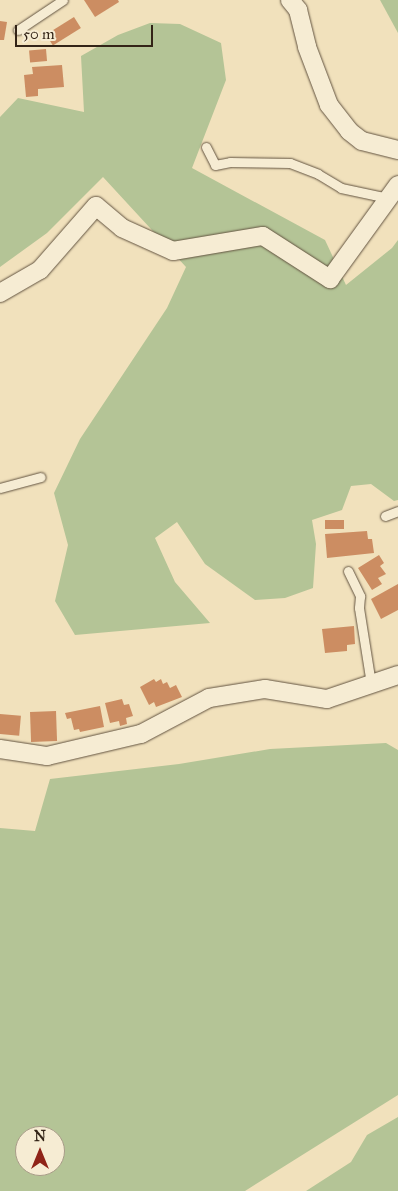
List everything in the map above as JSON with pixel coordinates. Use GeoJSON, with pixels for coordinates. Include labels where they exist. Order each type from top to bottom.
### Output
{"type":"FeatureCollection","features":[{"type":"Feature","properties":{"kind":"street"},"geometry":{"type":"LineString","coordinates":[[290,0],[298,10],[307,47],[329,105],[334,112],[349,131],[362,141],[398,150]]}},
{"type":"Feature","properties":{"kind":"street"},"geometry":{"type":"LineString","coordinates":[[0,293],[40,270],[96,206],[122,228],[173,251],[264,236],[330,279],[393,192]]}},
{"type":"Feature","properties":{"kind":"street"},"geometry":{"type":"LineString","coordinates":[[0,749],[47,756],[141,734],[209,698],[265,689],[327,699],[398,675]]}},
{"type":"Feature","properties":{"kind":"lane"},"geometry":{"type":"LineString","coordinates":[[18,30],[63,0]]}},
{"type":"Feature","properties":{"kind":"lane"},"geometry":{"type":"LineString","coordinates":[[206,147],[215,165],[230,162],[290,163],[341,188],[393,192]]}},
{"type":"Feature","properties":{"kind":"lane"},"geometry":{"type":"LineString","coordinates":[[0,488],[41,477]]}},
{"type":"Feature","properties":{"kind":"lane"},"geometry":{"type":"LineString","coordinates":[[385,516],[398,511]]}},
{"type":"Feature","properties":{"kind":"lane"},"geometry":{"type":"LineString","coordinates":[[348,571],[360,596],[359,608],[371,684]]}},
{"type":"Feature","properties":{"kind":"green space"},"geometry":{"type":"Polygon","coordinates":[[[380,0],[398,0],[398,33],[380,0]]]}},
{"type":"Feature","properties":{"kind":"green space"},"geometry":{"type":"Polygon","coordinates":[[[150,23],[180,24],[221,43],[226,80],[192,168],[325,240],[346,285],[392,248],[398,240],[398,500],[394,501],[371,484],[351,486],[342,510],[312,520],[316,544],[313,588],[285,598],[255,600],[205,564],[177,522],[155,538],[175,582],[210,623],[75,635],[55,601],[68,545],[54,493],[80,439],[167,308],[186,267],[103,177],[47,233],[0,267],[0,117],[18,98],[84,112],[81,56],[118,35],[150,23]]]}},
{"type":"Feature","properties":{"kind":"green space"},"geometry":{"type":"Polygon","coordinates":[[[386,743],[398,750],[398,1095],[245,1191],[0,1191],[0,828],[35,831],[50,779],[179,764],[270,749],[386,743]]]}},
{"type":"Feature","properties":{"kind":"green space"},"geometry":{"type":"Polygon","coordinates":[[[398,1117],[398,1191],[306,1191],[351,1162],[367,1135],[398,1117]]]}},
{"type":"Feature","properties":{"kind":"building"},"geometry":{"type":"Polygon","coordinates":[[[84,0],[118,0],[119,2],[95,17],[84,0]]]}},
{"type":"Feature","properties":{"kind":"building"},"geometry":{"type":"Polygon","coordinates":[[[74,17],[81,28],[53,46],[46,34],[74,17]]]}},
{"type":"Feature","properties":{"kind":"building"},"geometry":{"type":"Polygon","coordinates":[[[0,21],[7,22],[4,40],[0,40],[0,21]]]}},
{"type":"Feature","properties":{"kind":"building"},"geometry":{"type":"Polygon","coordinates":[[[46,49],[47,61],[30,62],[29,50],[46,49]]]}},
{"type":"Feature","properties":{"kind":"building"},"geometry":{"type":"Polygon","coordinates":[[[62,65],[64,87],[38,89],[38,96],[26,97],[24,75],[33,74],[32,67],[62,65]]]}},
{"type":"Feature","properties":{"kind":"building"},"geometry":{"type":"Polygon","coordinates":[[[325,520],[344,520],[344,529],[325,529],[325,520]]]}},
{"type":"Feature","properties":{"kind":"building"},"geometry":{"type":"Polygon","coordinates":[[[367,531],[368,539],[372,539],[374,553],[327,558],[325,534],[367,531]]]}},
{"type":"Feature","properties":{"kind":"building"},"geometry":{"type":"Polygon","coordinates":[[[379,555],[384,563],[380,566],[386,574],[378,578],[382,584],[372,590],[358,568],[379,555]]]}},
{"type":"Feature","properties":{"kind":"building"},"geometry":{"type":"Polygon","coordinates":[[[398,584],[398,610],[381,619],[371,599],[398,584]]]}},
{"type":"Feature","properties":{"kind":"building"},"geometry":{"type":"Polygon","coordinates":[[[354,626],[355,644],[347,645],[347,651],[325,653],[322,629],[354,626]]]}},
{"type":"Feature","properties":{"kind":"building"},"geometry":{"type":"Polygon","coordinates":[[[154,679],[156,682],[161,679],[163,684],[167,682],[170,688],[176,685],[182,697],[156,707],[154,702],[149,705],[140,687],[154,679]]]}},
{"type":"Feature","properties":{"kind":"building"},"geometry":{"type":"Polygon","coordinates":[[[122,699],[124,705],[129,704],[133,716],[126,718],[127,724],[120,726],[119,721],[110,723],[105,703],[122,699]]]}},
{"type":"Feature","properties":{"kind":"building"},"geometry":{"type":"Polygon","coordinates":[[[100,706],[104,727],[80,732],[79,729],[74,730],[71,718],[67,719],[65,713],[100,706]]]}},
{"type":"Feature","properties":{"kind":"building"},"geometry":{"type":"Polygon","coordinates":[[[56,711],[57,741],[31,742],[30,712],[56,711]]]}},
{"type":"Feature","properties":{"kind":"building"},"geometry":{"type":"Polygon","coordinates":[[[0,714],[21,716],[19,736],[0,734],[0,714]]]}}]}
